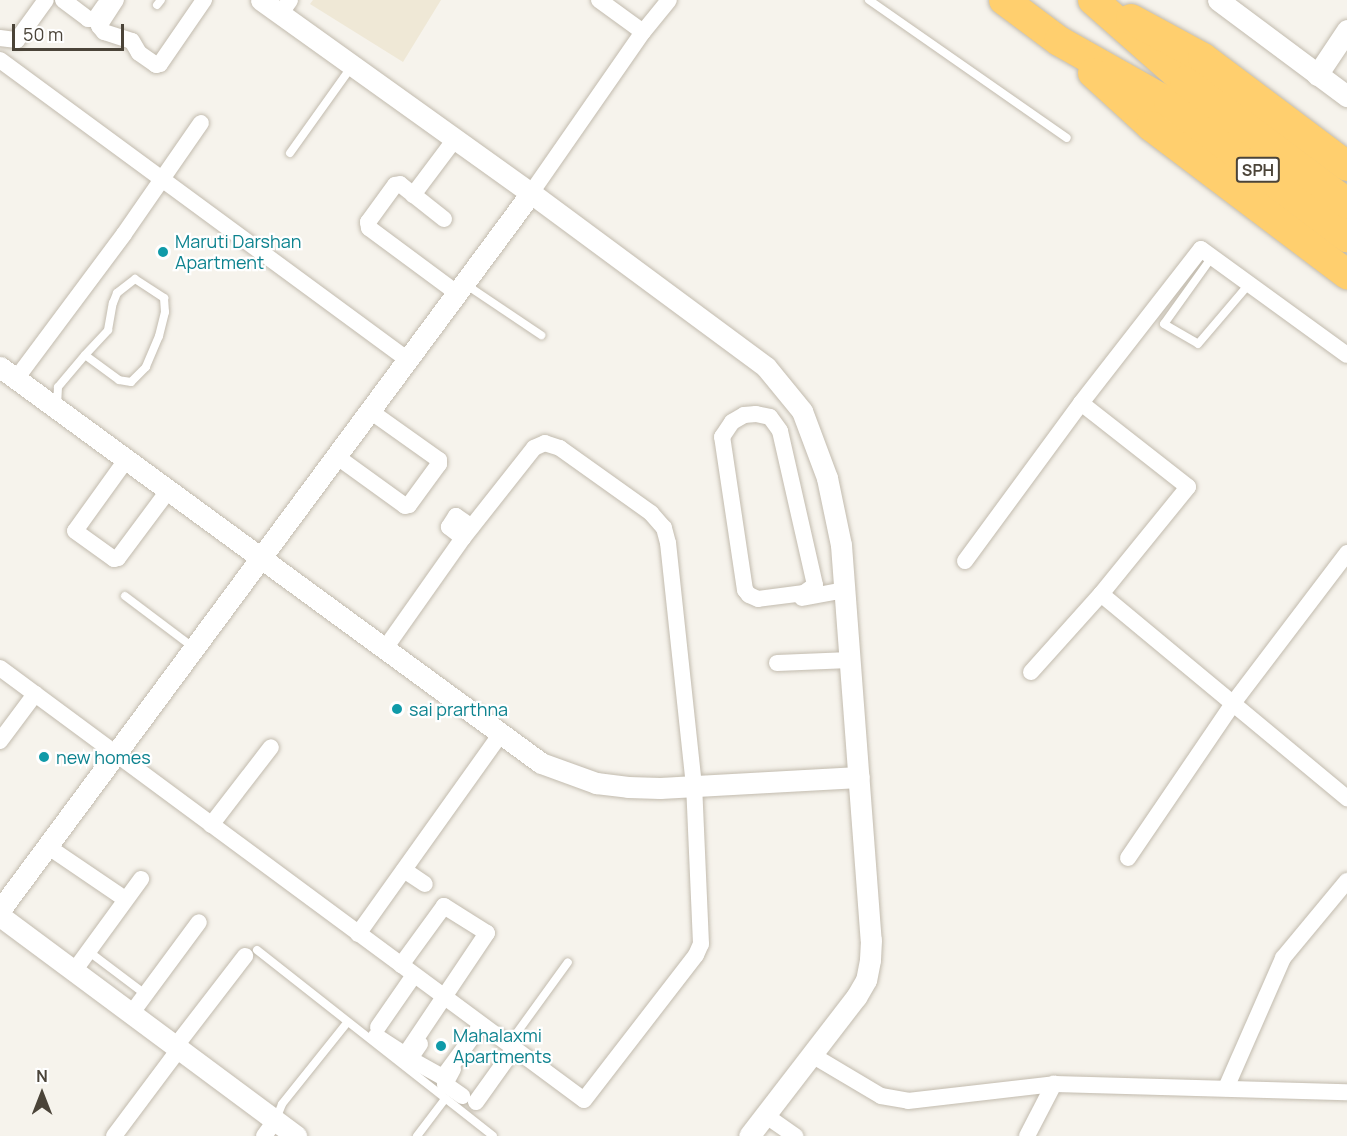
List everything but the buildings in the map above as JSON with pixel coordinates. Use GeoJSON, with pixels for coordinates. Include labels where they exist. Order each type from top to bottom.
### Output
{"type":"FeatureCollection","features":[{"type":"Feature","properties":{"kind":"highway","name":"SPH"},"geometry":{"type":"LineString","coordinates":[[1004,0],[1059,41],[1177,92],[1347,203]]}},
{"type":"Feature","properties":{"kind":"highway","name":"SPH"},"geometry":{"type":"LineString","coordinates":[[1094,0],[1177,92],[1347,237]]}},
{"type":"Feature","properties":{"kind":"highway"},"geometry":{"type":"LineString","coordinates":[[1094,0],[1203,58],[1347,166]]}},
{"type":"Feature","properties":{"kind":"highway"},"geometry":{"type":"LineString","coordinates":[[1059,41],[1151,126],[1347,274]]}},
{"type":"Feature","properties":{"kind":"street"},"geometry":{"type":"LineString","coordinates":[[0,38],[17,40],[46,0]]}},
{"type":"Feature","properties":{"kind":"street"},"geometry":{"type":"LineString","coordinates":[[63,0],[88,19],[95,19],[108,0]]}},
{"type":"Feature","properties":{"kind":"street"},"geometry":{"type":"LineString","coordinates":[[116,0],[99,26],[104,32],[132,41],[139,53],[156,65],[160,64],[204,0]]}},
{"type":"Feature","properties":{"kind":"street"},"geometry":{"type":"LineString","coordinates":[[261,0],[285,7],[352,66],[766,367],[802,411],[829,487],[841,545],[872,940],[866,980],[856,997],[749,1136]]}},
{"type":"Feature","properties":{"kind":"street"},"geometry":{"type":"LineString","coordinates":[[599,0],[643,32]]}},
{"type":"Feature","properties":{"kind":"street"},"geometry":{"type":"LineString","coordinates":[[0,910],[531,194],[643,32],[669,0]]}},
{"type":"Feature","properties":{"kind":"street"},"geometry":{"type":"LineString","coordinates":[[1218,0],[1347,96]]}},
{"type":"Feature","properties":{"kind":"street"},"geometry":{"type":"LineString","coordinates":[[1317,75],[1347,30]]}},
{"type":"Feature","properties":{"kind":"street"},"geometry":{"type":"LineString","coordinates":[[0,60],[408,360]]}},
{"type":"Feature","properties":{"kind":"street"},"geometry":{"type":"LineString","coordinates":[[201,123],[160,178],[124,234],[5,371],[541,763],[596,783],[628,787],[694,786],[859,777]]}},
{"type":"Feature","properties":{"kind":"street"},"geometry":{"type":"LineString","coordinates":[[413,195],[455,139]]}},
{"type":"Feature","properties":{"kind":"street"},"geometry":{"type":"LineString","coordinates":[[444,219],[399,184],[395,185],[368,222],[369,228],[461,288]]}},
{"type":"Feature","properties":{"kind":"street"},"geometry":{"type":"LineString","coordinates":[[965,561],[1081,403],[1201,249],[1347,355]]}},
{"type":"Feature","properties":{"kind":"street"},"geometry":{"type":"LineString","coordinates":[[1031,672],[1101,594],[1188,487],[1081,403]]}},
{"type":"Feature","properties":{"kind":"street"},"geometry":{"type":"LineString","coordinates":[[336,456],[405,506],[409,505],[439,464],[439,460],[370,411]]}},
{"type":"Feature","properties":{"kind":"street"},"geometry":{"type":"LineString","coordinates":[[780,431],[802,411]]}},
{"type":"Feature","properties":{"kind":"street"},"geometry":{"type":"LineString","coordinates":[[744,415],[770,417],[780,431],[815,585],[804,593],[758,599],[749,596],[745,590],[740,570],[722,436],[732,422],[744,415]]}},
{"type":"Feature","properties":{"kind":"street"},"geometry":{"type":"LineString","coordinates":[[3,676],[35,694],[584,1100],[696,955],[702,944],[694,786],[668,543],[664,528],[651,513],[560,448],[545,442],[534,448],[468,533],[384,650]]}},
{"type":"Feature","properties":{"kind":"street"},"geometry":{"type":"LineString","coordinates":[[126,460],[75,531],[114,559],[118,558],[168,491]]}},
{"type":"Feature","properties":{"kind":"street"},"geometry":{"type":"LineString","coordinates":[[1128,858],[1234,702],[1345,561]]}},
{"type":"Feature","properties":{"kind":"street"},"geometry":{"type":"LineString","coordinates":[[789,600],[845,590]]}},
{"type":"Feature","properties":{"kind":"street"},"geometry":{"type":"LineString","coordinates":[[1101,594],[1347,798]]}},
{"type":"Feature","properties":{"kind":"street"},"geometry":{"type":"LineString","coordinates":[[777,663],[850,660]]}},
{"type":"Feature","properties":{"kind":"street"},"geometry":{"type":"LineString","coordinates":[[0,741],[35,694]]}},
{"type":"Feature","properties":{"kind":"street"},"geometry":{"type":"LineString","coordinates":[[358,934],[500,735]]}},
{"type":"Feature","properties":{"kind":"street"},"geometry":{"type":"LineString","coordinates":[[210,825],[271,747]]}},
{"type":"Feature","properties":{"kind":"street"},"geometry":{"type":"LineString","coordinates":[[47,846],[118,895]]}},
{"type":"Feature","properties":{"kind":"street"},"geometry":{"type":"LineString","coordinates":[[404,870],[424,884]]}},
{"type":"Feature","properties":{"kind":"street"},"geometry":{"type":"LineString","coordinates":[[137,876],[88,951],[70,969],[118,895],[137,876]]}},
{"type":"Feature","properties":{"kind":"street"},"geometry":{"type":"LineString","coordinates":[[1226,1088],[1283,958],[1347,881]]}},
{"type":"Feature","properties":{"kind":"street"},"geometry":{"type":"LineString","coordinates":[[443,900],[404,967],[377,1032],[405,1055],[447,1000]]}},
{"type":"Feature","properties":{"kind":"street"},"geometry":{"type":"LineString","coordinates":[[404,967],[444,906],[487,933],[411,1057],[412,1060],[443,1077],[483,1026]]}},
{"type":"Feature","properties":{"kind":"street"},"geometry":{"type":"LineString","coordinates":[[0,916],[177,1048],[270,1128],[296,1136]]}},
{"type":"Feature","properties":{"kind":"street"},"geometry":{"type":"LineString","coordinates":[[196,922],[128,1012],[141,991],[196,922]]}},
{"type":"Feature","properties":{"kind":"street"},"geometry":{"type":"LineString","coordinates":[[114,1136],[177,1048],[251,953]]}},
{"type":"Feature","properties":{"kind":"street"},"geometry":{"type":"LineString","coordinates":[[483,1026],[445,1080],[445,1084],[469,1099],[511,1047]]}},
{"type":"Feature","properties":{"kind":"street"},"geometry":{"type":"LineString","coordinates":[[812,1054],[881,1096],[908,1101],[1054,1084],[1347,1092]]}},
{"type":"Feature","properties":{"kind":"street"},"geometry":{"type":"LineString","coordinates":[[1027,1136],[1054,1084]]}},
{"type":"Feature","properties":{"kind":"street"},"geometry":{"type":"LineString","coordinates":[[765,1115],[795,1136]]}},
{"type":"Feature","properties":{"kind":"lane"},"geometry":{"type":"LineString","coordinates":[[869,0],[1067,138]]}},
{"type":"Feature","properties":{"kind":"lane"},"geometry":{"type":"LineString","coordinates":[[290,153],[352,66]]}},
{"type":"Feature","properties":{"kind":"lane"},"geometry":{"type":"LineString","coordinates":[[1212,257],[1164,324],[1198,344],[1249,284]]}},
{"type":"Feature","properties":{"kind":"lane"},"geometry":{"type":"LineString","coordinates":[[56,409],[58,387],[85,355],[108,330],[112,303],[117,293],[135,279],[164,298],[165,312],[159,336],[146,367],[131,382],[119,380],[85,355]]}},
{"type":"Feature","properties":{"kind":"lane"},"geometry":{"type":"LineString","coordinates":[[461,288],[541,335]]}},
{"type":"Feature","properties":{"kind":"lane"},"geometry":{"type":"LineString","coordinates":[[125,596],[194,648]]}},
{"type":"Feature","properties":{"kind":"lane"},"geometry":{"type":"LineString","coordinates":[[88,951],[141,991]]}},
{"type":"Feature","properties":{"kind":"lane"},"geometry":{"type":"LineString","coordinates":[[251,953],[347,1023],[491,1136]]}},
{"type":"Feature","properties":{"kind":"lane"},"geometry":{"type":"LineString","coordinates":[[511,1047],[568,962]]}},
{"type":"Feature","properties":{"kind":"lane"},"geometry":{"type":"LineString","coordinates":[[270,1128],[282,1104],[347,1023]]}},
{"type":"Feature","properties":{"kind":"lane"},"geometry":{"type":"LineString","coordinates":[[417,1136],[445,1099]]}},
{"type":"Feature","properties":{"kind":"shaded area"},"geometry":{"type":"Polygon","coordinates":[[[313,0],[441,0],[403,62],[310,4],[313,0]]]}},
{"type":"Feature","properties":{"kind":"place","name":"Maruti Darshan Apartment"},"geometry":{"type":"Point","coordinates":[163,252]}},
{"type":"Feature","properties":{"kind":"place","name":"sai prarthna"},"geometry":{"type":"Point","coordinates":[397,709]}},
{"type":"Feature","properties":{"kind":"place","name":"new homes"},"geometry":{"type":"Point","coordinates":[44,757]}},
{"type":"Feature","properties":{"kind":"place","name":"Mahalaxmi Apartments"},"geometry":{"type":"Point","coordinates":[441,1046]}}]}
